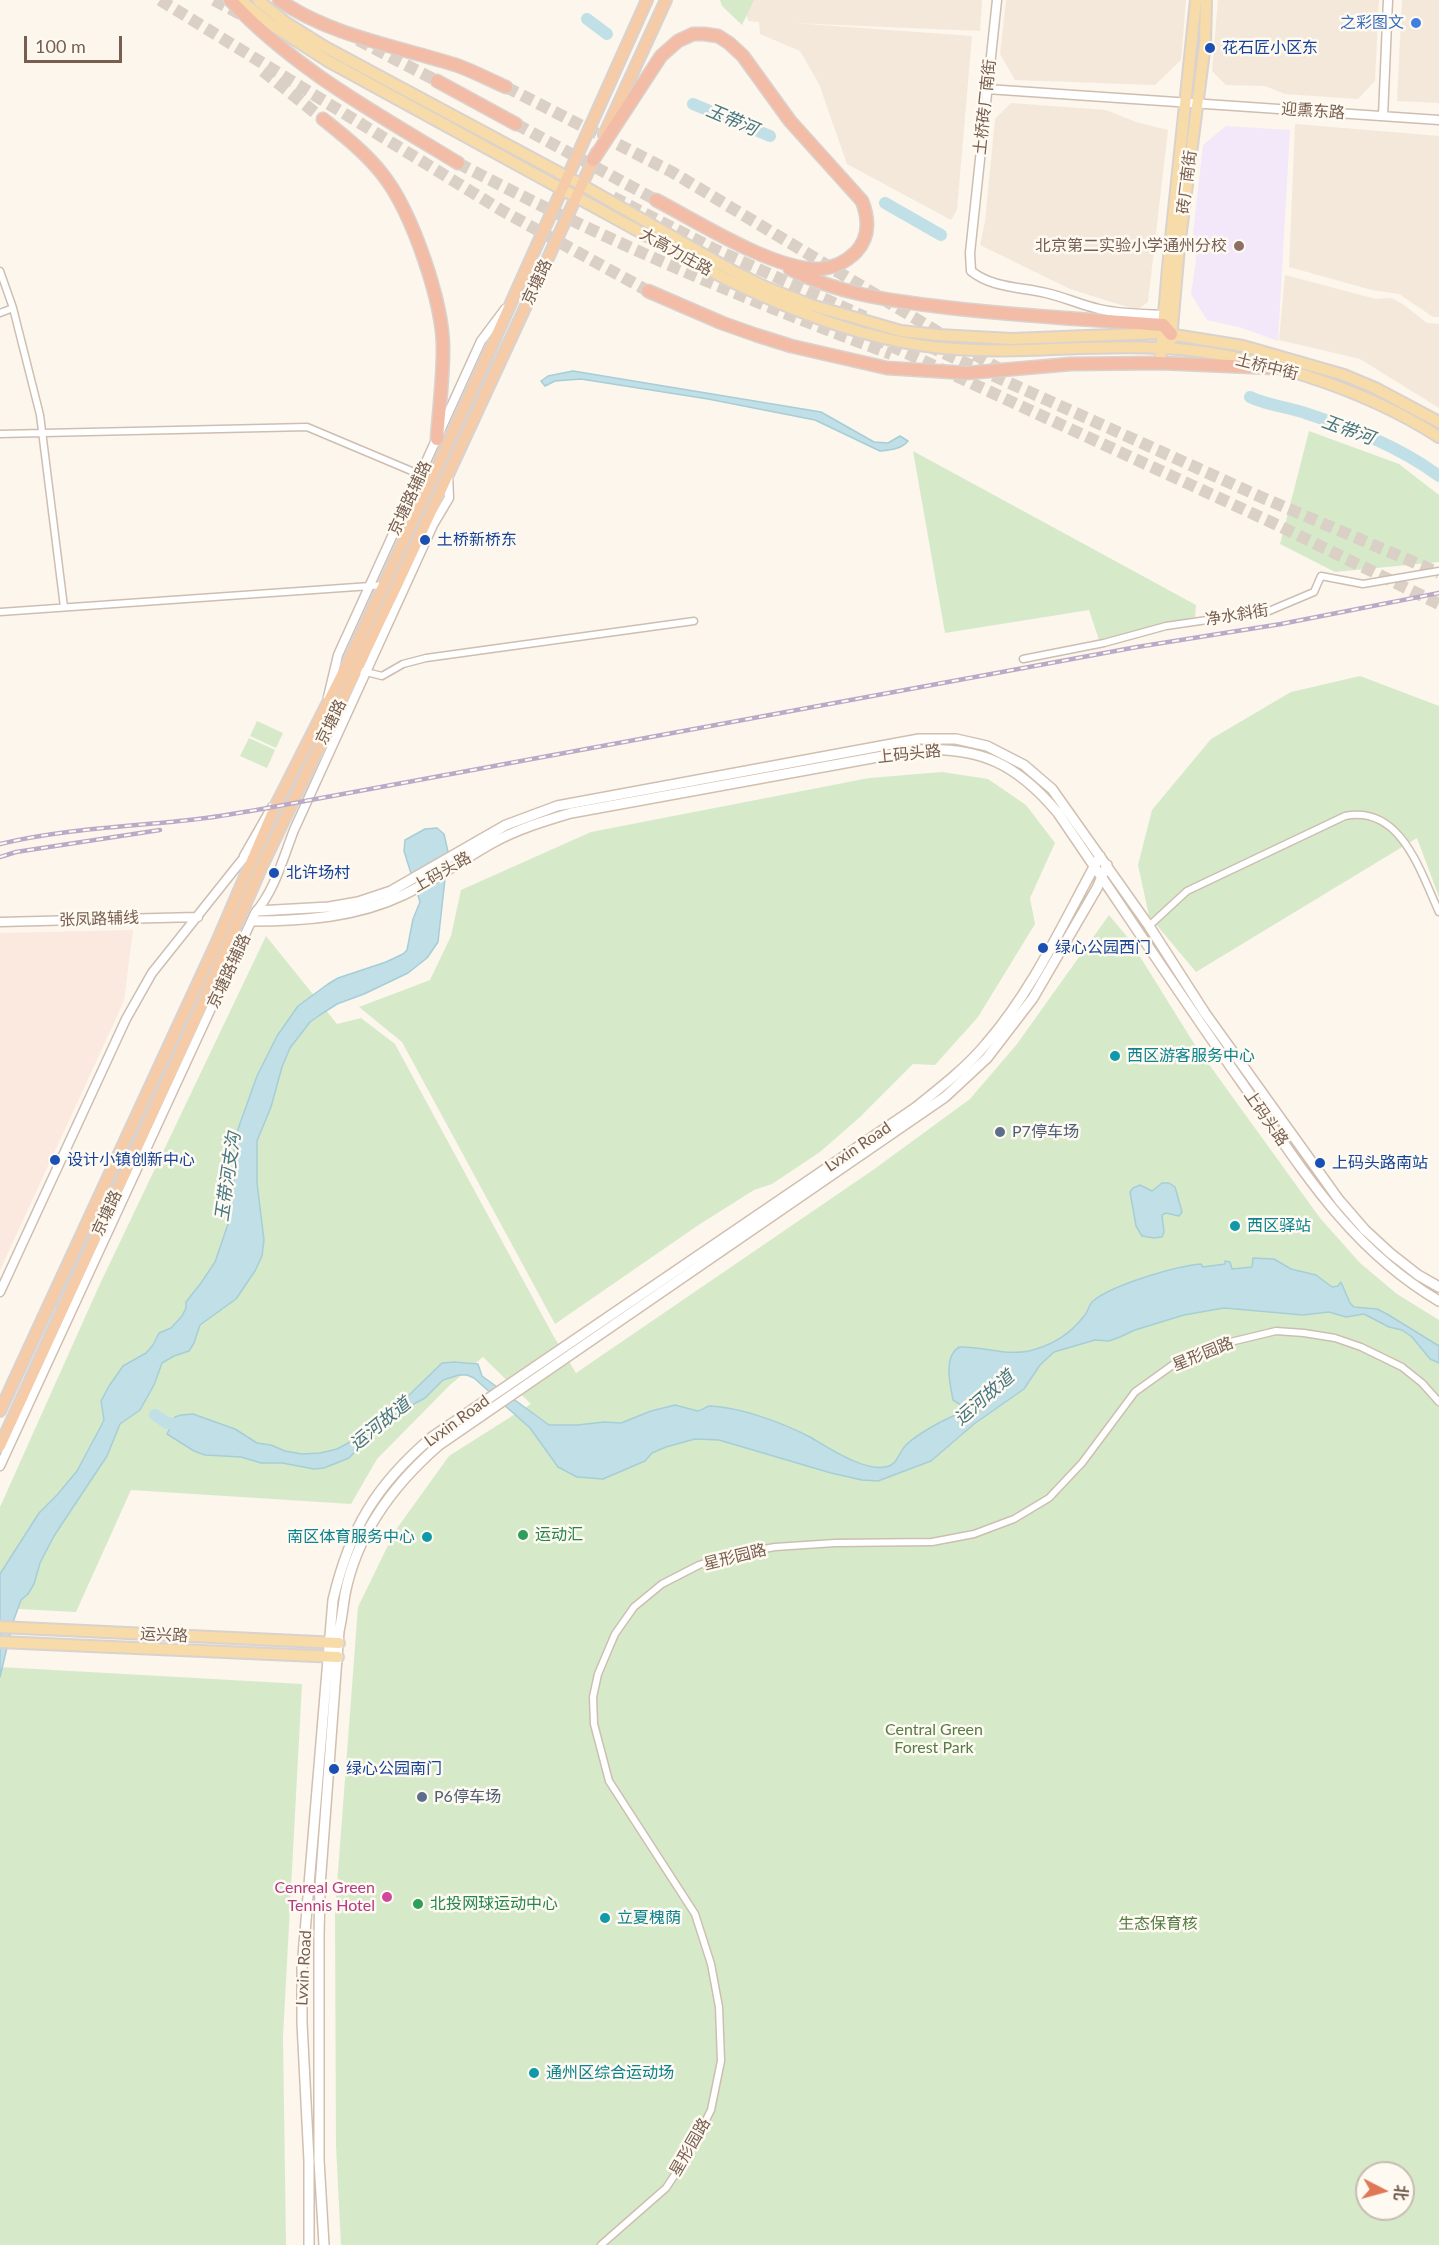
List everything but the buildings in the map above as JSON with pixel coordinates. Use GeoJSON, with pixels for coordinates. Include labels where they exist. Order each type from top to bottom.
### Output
{"type":"FeatureCollection","features":[{"type":"Feature","properties":{"kind":"highway"},"geometry":{"type":"LineString","coordinates":[[230,0],[272,42],[324,81],[458,163]]}},
{"type":"Feature","properties":{"kind":"highway"},"geometry":{"type":"LineString","coordinates":[[279,0],[321,23],[394,49],[456,65],[506,87]]}},
{"type":"Feature","properties":{"kind":"highway","name":"京塘路"},"geometry":{"type":"LineString","coordinates":[[0,1411],[216,944],[281,795],[325,708],[405,537],[647,0]]}},
{"type":"Feature","properties":{"kind":"highway","name":"京塘路"},"geometry":{"type":"LineString","coordinates":[[0,1446],[192,1027],[237,921],[361,671],[397,585],[666,0]]}},
{"type":"Feature","properties":{"kind":"highway"},"geometry":{"type":"LineString","coordinates":[[593,159],[661,56],[678,40],[693,34],[718,36],[743,56],[790,120],[862,201],[866,212],[864,240],[859,249],[842,263],[830,267],[808,268],[761,255]]}},
{"type":"Feature","properties":{"kind":"highway"},"geometry":{"type":"LineString","coordinates":[[437,81],[516,124]]}},
{"type":"Feature","properties":{"kind":"highway"},"geometry":{"type":"LineString","coordinates":[[323,119],[363,152],[384,176],[404,208],[418,245],[435,295],[441,323],[443,351],[437,439]]}},
{"type":"Feature","properties":{"kind":"highway"},"geometry":{"type":"LineString","coordinates":[[656,200],[761,255],[840,290],[873,298],[974,311],[1165,327]]}},
{"type":"Feature","properties":{"kind":"highway"},"geometry":{"type":"LineString","coordinates":[[648,291],[756,335],[791,346],[887,368],[967,373],[1071,364],[1165,363],[1275,368]]}},
{"type":"Feature","properties":{"kind":"highway"},"geometry":{"type":"LineString","coordinates":[[405,537],[408,502]]}},
{"type":"Feature","properties":{"kind":"main road","name":"大高力庄路"},"geometry":{"type":"LineString","coordinates":[[240,0],[272,26],[326,60],[728,280],[757,294],[844,327],[887,339],[944,348],[1166,348]]}},
{"type":"Feature","properties":{"kind":"main road","name":"大高力庄路"},"geometry":{"type":"LineString","coordinates":[[258,0],[285,22],[325,47],[582,185],[765,287],[811,305],[890,328],[938,335],[1012,339],[1165,327],[1313,364],[1374,388],[1439,422]]}},
{"type":"Feature","properties":{"kind":"main road","name":"砖厂南街"},"geometry":{"type":"LineString","coordinates":[[1165,327],[1179,247],[1192,102],[1196,0]]}},
{"type":"Feature","properties":{"kind":"main road","name":"砖厂南街"},"geometry":{"type":"LineString","coordinates":[[1165,363],[1165,327],[1192,102],[1204,48],[1206,0]]}},
{"type":"Feature","properties":{"kind":"main road","name":"土桥中街"},"geometry":{"type":"LineString","coordinates":[[1166,348],[1227,357],[1310,378],[1368,400],[1439,437]]}},
{"type":"Feature","properties":{"kind":"main road","name":"上码头路"},"geometry":{"type":"LineString","coordinates":[[257,911],[329,907],[358,902],[391,891],[506,825],[557,806],[604,802],[675,789],[890,744],[937,738],[987,746],[1024,765],[1052,789],[1094,866],[1189,1007],[1332,1210],[1369,1250],[1439,1301]]}},
{"type":"Feature","properties":{"kind":"main road","name":"上码头路"},"geometry":{"type":"LineString","coordinates":[[252,921],[306,920],[361,910],[402,896],[517,831],[604,802]]}},
{"type":"Feature","properties":{"kind":"main road","name":"上码头路"},"geometry":{"type":"LineString","coordinates":[[1076,831],[1100,856],[1206,1014],[1339,1200],[1365,1230],[1390,1253],[1418,1275],[1439,1287]]}},
{"type":"Feature","properties":{"kind":"main road","name":"Lvxin Road"},"geometry":{"type":"LineString","coordinates":[[324,2245],[320,2160],[319,1936],[333,1600],[351,1541],[376,1496],[390,1476],[432,1437],[915,1108],[942,1086],[986,1044],[1008,1016],[1032,978],[1100,856]]}},
{"type":"Feature","properties":{"kind":"main road","name":"Lvxin Road"},"geometry":{"type":"LineString","coordinates":[[333,1643],[354,1560],[366,1533],[383,1503],[413,1468],[439,1445],[945,1097],[987,1058],[1033,998],[1107,866]]}},
{"type":"Feature","properties":{"kind":"main road"},"geometry":{"type":"LineString","coordinates":[[1123,908],[1124,904],[1132,902]]}},
{"type":"Feature","properties":{"kind":"main road"},"geometry":{"type":"LineString","coordinates":[[1332,1210],[1338,1207],[1339,1200]]}},
{"type":"Feature","properties":{"kind":"main road"},"geometry":{"type":"LineString","coordinates":[[1384,1262],[1386,1255],[1390,1253]]}},
{"type":"Feature","properties":{"kind":"main road","name":"运兴路"},"geometry":{"type":"LineString","coordinates":[[0,1627],[333,1643]]}},
{"type":"Feature","properties":{"kind":"main road","name":"运兴路"},"geometry":{"type":"LineString","coordinates":[[6,1642],[332,1657]]}},
{"type":"Feature","properties":{"kind":"main road","name":"Lvxin Road"},"geometry":{"type":"LineString","coordinates":[[309,2245],[309,2161],[302,2023],[302,1968],[332,1657]]}},
{"type":"Feature","properties":{"kind":"street","name":"土桥砖厂南街"},"geometry":{"type":"LineString","coordinates":[[997,0],[969,264],[971,272],[995,283],[1059,296],[1165,327]]}},
{"type":"Feature","properties":{"kind":"street"},"geometry":{"type":"LineString","coordinates":[[1383,116],[1388,0]]}},
{"type":"Feature","properties":{"kind":"street","name":"迎熏东路"},"geometry":{"type":"LineString","coordinates":[[987,89],[1439,120]]}},
{"type":"Feature","properties":{"kind":"street"},"geometry":{"type":"LineString","coordinates":[[0,271],[13,308],[40,415],[64,607]]}},
{"type":"Feature","properties":{"kind":"street","name":"京塘路辅路"},"geometry":{"type":"LineString","coordinates":[[325,708],[338,655],[481,341],[514,297]]}},
{"type":"Feature","properties":{"kind":"street"},"geometry":{"type":"LineString","coordinates":[[0,313],[13,308]]}},
{"type":"Feature","properties":{"kind":"street"},"geometry":{"type":"LineString","coordinates":[[0,434],[307,427],[421,475]]}},
{"type":"Feature","properties":{"kind":"street","name":"京塘路辅路"},"geometry":{"type":"LineString","coordinates":[[0,1466],[252,921],[280,867],[361,671],[433,525],[449,498],[448,474]]}},
{"type":"Feature","properties":{"kind":"street","name":"净水斜街"},"geometry":{"type":"LineString","coordinates":[[1023,659],[1104,643],[1166,626],[1269,611],[1314,592],[1321,576],[1363,584],[1439,571]]}},
{"type":"Feature","properties":{"kind":"street"},"geometry":{"type":"LineString","coordinates":[[0,612],[397,585]]}},
{"type":"Feature","properties":{"kind":"street"},"geometry":{"type":"LineString","coordinates":[[361,671],[382,676],[403,664],[426,658],[694,621]]}},
{"type":"Feature","properties":{"kind":"street"},"geometry":{"type":"LineString","coordinates":[[0,1292],[126,1019],[152,973],[242,860],[265,817],[281,795]]}},
{"type":"Feature","properties":{"kind":"street"},"geometry":{"type":"LineString","coordinates":[[1149,926],[1188,891],[1345,816],[1358,813],[1376,817],[1391,827],[1408,846],[1439,912]]}},
{"type":"Feature","properties":{"kind":"street"},"geometry":{"type":"LineString","coordinates":[[242,860],[258,846]]}},
{"type":"Feature","properties":{"kind":"street","name":"张凤路辅线"},"geometry":{"type":"LineString","coordinates":[[0,922],[198,917]]}},
{"type":"Feature","properties":{"kind":"street","name":"星形园路"},"geometry":{"type":"LineString","coordinates":[[601,2245],[666,2188],[690,2152],[711,2110],[721,2061],[717,1998],[711,1964],[695,1914],[609,1781],[594,1724],[593,1697],[598,1674],[615,1634],[634,1607],[662,1584],[699,1565],[730,1555],[776,1547],[835,1543],[932,1542],[974,1534],[1014,1519],[1048,1498],[1069,1477],[1135,1392],[1173,1364],[1218,1345],[1276,1331],[1335,1338],[1361,1347],[1402,1367],[1422,1383],[1439,1402]]}},
{"type":"Feature","properties":{"kind":"shaded area"},"geometry":{"type":"Polygon","coordinates":[[[746,0],[982,0],[980,31],[793,23],[972,36],[957,210],[951,220],[847,164],[819,84],[800,51],[760,34],[759,22],[748,21],[744,5],[746,0]]]}},
{"type":"Feature","properties":{"kind":"shaded area"},"geometry":{"type":"Polygon","coordinates":[[[1006,0],[1186,0],[1181,60],[1155,85],[1015,80],[1000,54],[1006,0]]]}},
{"type":"Feature","properties":{"kind":"shaded area"},"geometry":{"type":"Polygon","coordinates":[[[1218,0],[1379,0],[1375,81],[1358,99],[1285,94],[1265,86],[1226,85],[1212,71],[1218,0]]]}},
{"type":"Feature","properties":{"kind":"shaded area"},"geometry":{"type":"Polygon","coordinates":[[[1402,0],[1439,0],[1439,103],[1397,101],[1402,0]]]}},
{"type":"Feature","properties":{"kind":"shaded area"},"geometry":{"type":"Polygon","coordinates":[[[1011,103],[1106,110],[1136,122],[1168,130],[1148,302],[1137,310],[1070,289],[980,245],[985,222],[995,119],[1011,103]]]}},
{"type":"Feature","properties":{"kind":"shaded area"},"geometry":{"type":"Polygon","coordinates":[[[1295,124],[1439,136],[1439,317],[1433,317],[1399,294],[1372,290],[1289,267],[1295,124]]]}},
{"type":"Feature","properties":{"kind":"shaded area","name":"北京第二实验小学通州分校"},"geometry":{"type":"Polygon","coordinates":[[[1226,126],[1290,130],[1278,341],[1242,328],[1207,320],[1191,294],[1196,260],[1193,233],[1203,145],[1226,126]]]}},
{"type":"Feature","properties":{"kind":"shaded area"},"geometry":{"type":"Polygon","coordinates":[[[1285,275],[1376,299],[1392,298],[1427,323],[1439,324],[1439,408],[1360,359],[1279,340],[1285,275]]]}},
{"type":"Feature","properties":{"kind":"shaded area","name":"设计小镇创新中心"},"geometry":{"type":"Polygon","coordinates":[[[133,930],[124,1001],[0,1270],[0,933],[133,930]]]}},
{"type":"Feature","properties":{"kind":"green space"},"geometry":{"type":"Polygon","coordinates":[[[720,0],[754,0],[742,25],[722,6],[720,0]]]}},
{"type":"Feature","properties":{"kind":"green space"},"geometry":{"type":"Polygon","coordinates":[[[1309,431],[1399,464],[1439,495],[1439,562],[1335,572],[1280,544],[1309,431]]]}},
{"type":"Feature","properties":{"kind":"green space"},"geometry":{"type":"Polygon","coordinates":[[[913,451],[1196,605],[1195,617],[1099,640],[1089,610],[945,633],[913,451]]]}},
{"type":"Feature","properties":{"kind":"green space"},"geometry":{"type":"Polygon","coordinates":[[[1360,676],[1439,706],[1439,897],[1417,838],[1196,972],[1149,916],[1138,865],[1152,810],[1211,739],[1291,692],[1360,676]]]}},
{"type":"Feature","properties":{"kind":"green space"},"geometry":{"type":"Polygon","coordinates":[[[257,721],[283,733],[276,748],[250,736],[257,721]]]}},
{"type":"Feature","properties":{"kind":"green space"},"geometry":{"type":"Polygon","coordinates":[[[249,738],[275,750],[267,768],[240,756],[249,738]]]}},
{"type":"Feature","properties":{"kind":"green space"},"geometry":{"type":"Polygon","coordinates":[[[942,772],[988,779],[1026,805],[1055,843],[1030,898],[1035,924],[978,1017],[935,1065],[913,1064],[860,1117],[820,1152],[772,1184],[754,1190],[700,1224],[555,1324],[402,1042],[359,1007],[430,980],[451,936],[461,890],[591,832],[869,778],[942,772]]]}},
{"type":"Feature","properties":{"kind":"green space","name":"Central Green Forest Park"},"geometry":{"type":"Polygon","coordinates":[[[1109,915],[1129,939],[1195,1045],[1320,1218],[1360,1263],[1397,1294],[1439,1320],[1439,2245],[341,2245],[336,2145],[335,1911],[358,1607],[395,1531],[449,1456],[531,1404],[483,1357],[450,1385],[377,1459],[351,1504],[131,1490],[76,1612],[0,1608],[0,1507],[99,1286],[266,936],[337,1024],[361,1018],[395,1044],[554,1337],[576,1373],[873,1170],[970,1099],[1017,1044],[1109,915]]]}},
{"type":"Feature","properties":{"kind":"green space"},"geometry":{"type":"Polygon","coordinates":[[[0,1667],[302,1684],[283,2037],[286,2245],[0,2245],[0,1667]]]}},
{"type":"Feature","properties":{"kind":"water"},"geometry":{"type":"Polygon","coordinates":[[[573,371],[821,412],[874,442],[888,443],[900,436],[908,441],[892,450],[880,451],[815,420],[708,399],[581,379],[555,381],[545,386],[541,381],[548,376],[573,371]]]}},
{"type":"Feature","properties":{"kind":"water"},"geometry":{"type":"Polygon","coordinates":[[[437,828],[444,834],[448,852],[438,942],[427,958],[408,973],[337,1004],[310,1022],[290,1048],[271,1107],[257,1141],[257,1183],[264,1240],[262,1256],[236,1299],[200,1325],[189,1351],[162,1363],[154,1385],[140,1410],[120,1424],[107,1456],[54,1536],[40,1563],[34,1584],[21,1600],[13,1622],[0,1677],[0,1574],[39,1513],[77,1471],[104,1420],[101,1401],[109,1386],[123,1366],[146,1353],[159,1333],[171,1328],[182,1316],[186,1302],[215,1262],[228,1224],[234,1185],[234,1152],[238,1129],[257,1076],[277,1036],[298,1006],[328,984],[338,978],[386,962],[407,950],[413,919],[420,902],[404,851],[405,840],[425,829],[437,828]]]}},
{"type":"Feature","properties":{"kind":"water"},"geometry":{"type":"Polygon","coordinates":[[[1162,1183],[1169,1183],[1175,1187],[1182,1212],[1179,1216],[1166,1213],[1162,1215],[1164,1232],[1162,1237],[1142,1236],[1136,1226],[1130,1192],[1140,1185],[1152,1191],[1162,1183]]]}},
{"type":"Feature","properties":{"kind":"water"},"geometry":{"type":"Polygon","coordinates":[[[1253,1258],[1274,1259],[1291,1269],[1316,1275],[1332,1287],[1338,1286],[1341,1282],[1354,1307],[1377,1309],[1439,1346],[1439,1363],[1430,1359],[1412,1337],[1402,1330],[1389,1327],[1364,1314],[1346,1317],[1329,1312],[1303,1315],[1224,1308],[1184,1315],[1135,1330],[1109,1341],[1095,1340],[1054,1352],[1040,1365],[1024,1389],[974,1424],[931,1461],[878,1481],[831,1473],[719,1440],[695,1439],[652,1453],[645,1461],[603,1479],[577,1477],[558,1467],[530,1428],[474,1378],[467,1375],[443,1380],[425,1398],[399,1412],[377,1429],[349,1458],[324,1468],[314,1469],[282,1463],[261,1463],[241,1457],[205,1455],[194,1451],[167,1434],[175,1417],[193,1414],[235,1429],[257,1443],[271,1445],[285,1451],[302,1454],[337,1449],[352,1441],[406,1398],[442,1363],[454,1362],[478,1364],[482,1376],[549,1425],[621,1423],[651,1411],[675,1405],[698,1411],[709,1406],[722,1407],[787,1426],[867,1466],[885,1467],[893,1464],[903,1448],[917,1436],[961,1413],[964,1407],[953,1400],[949,1371],[951,1357],[959,1347],[1007,1352],[1036,1349],[1050,1344],[1068,1332],[1079,1322],[1093,1301],[1114,1289],[1161,1272],[1201,1264],[1203,1267],[1225,1264],[1225,1261],[1230,1262],[1232,1269],[1252,1267],[1253,1258]]]}},
{"type":"Feature","properties":{"kind":"waterway","name":"玉带河"},"geometry":{"type":"LineString","coordinates":[[587,19],[607,34]]}},
{"type":"Feature","properties":{"kind":"waterway","name":"玉带河"},"geometry":{"type":"LineString","coordinates":[[693,104],[770,136]]}},
{"type":"Feature","properties":{"kind":"waterway","name":"玉带河"},"geometry":{"type":"LineString","coordinates":[[885,203],[941,235]]}},
{"type":"Feature","properties":{"kind":"waterway","name":"玉带河"},"geometry":{"type":"LineString","coordinates":[[1250,397],[1359,433],[1409,456],[1439,476]]}},
{"type":"Feature","properties":{"kind":"waterway","name":"运河故道"},"geometry":{"type":"LineString","coordinates":[[155,1415],[167,1423],[187,1425]]}},
{"type":"Feature","properties":{"kind":"tunnel"},"geometry":{"type":"LineString","coordinates":[[160,0],[501,210],[648,291]]}},
{"type":"Feature","properties":{"kind":"tunnel"},"geometry":{"type":"LineString","coordinates":[[214,0],[287,39]]}},
{"type":"Feature","properties":{"kind":"tunnel"},"geometry":{"type":"LineString","coordinates":[[358,40],[437,81]]}},
{"type":"Feature","properties":{"kind":"tunnel"},"geometry":{"type":"LineString","coordinates":[[263,71],[323,119]]}},
{"type":"Feature","properties":{"kind":"tunnel"},"geometry":{"type":"LineString","coordinates":[[506,87],[672,172],[1006,373]]}},
{"type":"Feature","properties":{"kind":"tunnel"},"geometry":{"type":"LineString","coordinates":[[516,124],[656,200]]}},
{"type":"Feature","properties":{"kind":"tunnel"},"geometry":{"type":"LineString","coordinates":[[458,163],[563,216],[671,266],[891,354]]}},
{"type":"Feature","properties":{"kind":"tunnel"},"geometry":{"type":"LineString","coordinates":[[613,197],[714,249],[865,317]]}},
{"type":"Feature","properties":{"kind":"tunnel"},"geometry":{"type":"LineString","coordinates":[[599,204],[656,232]]}},
{"type":"Feature","properties":{"kind":"tunnel"},"geometry":{"type":"LineString","coordinates":[[895,331],[1261,497],[1439,573]]}},
{"type":"Feature","properties":{"kind":"tunnel"},"geometry":{"type":"LineString","coordinates":[[874,338],[1273,523],[1439,604]]}},
{"type":"Feature","properties":{"kind":"railway"},"geometry":{"type":"LineString","coordinates":[[0,844],[70,832],[198,819],[262,809],[1137,647],[1281,624],[1439,593]]}},
{"type":"Feature","properties":{"kind":"railway"},"geometry":{"type":"LineString","coordinates":[[0,857],[16,852],[160,830]]}},
{"type":"Feature","properties":{"kind":"place","name":"之彩图文"},"geometry":{"type":"Point","coordinates":[1416,23]}},
{"type":"Feature","properties":{"kind":"place","name":"花石匠小区东"},"geometry":{"type":"Point","coordinates":[1210,48]}},
{"type":"Feature","properties":{"kind":"place","name":"北京第二实验小学通州分校"},"geometry":{"type":"Point","coordinates":[1239,246]}},
{"type":"Feature","properties":{"kind":"place","name":"土桥新桥东"},"geometry":{"type":"Point","coordinates":[425,540]}},
{"type":"Feature","properties":{"kind":"place","name":"北许场村"},"geometry":{"type":"Point","coordinates":[274,873]}},
{"type":"Feature","properties":{"kind":"place","name":"绿心公园西门"},"geometry":{"type":"Point","coordinates":[1043,948]}},
{"type":"Feature","properties":{"kind":"place","name":"西区游客服务中心"},"geometry":{"type":"Point","coordinates":[1115,1056]}},
{"type":"Feature","properties":{"kind":"place","name":"P7停车场"},"geometry":{"type":"Point","coordinates":[1000,1132]}},
{"type":"Feature","properties":{"kind":"place","name":"设计小镇创新中心"},"geometry":{"type":"Point","coordinates":[55,1160]}},
{"type":"Feature","properties":{"kind":"place","name":"上码头路南站"},"geometry":{"type":"Point","coordinates":[1320,1163]}},
{"type":"Feature","properties":{"kind":"place","name":"西区驿站"},"geometry":{"type":"Point","coordinates":[1235,1226]}},
{"type":"Feature","properties":{"kind":"place","name":"运动汇"},"geometry":{"type":"Point","coordinates":[523,1535]}},
{"type":"Feature","properties":{"kind":"place","name":"南区体育服务中心"},"geometry":{"type":"Point","coordinates":[427,1537]}},
{"type":"Feature","properties":{"kind":"place","name":"绿心公园南门"},"geometry":{"type":"Point","coordinates":[334,1769]}},
{"type":"Feature","properties":{"kind":"place","name":"P6停车场"},"geometry":{"type":"Point","coordinates":[422,1797]}},
{"type":"Feature","properties":{"kind":"place","name":"Cenreal Green Tennis Hotel"},"geometry":{"type":"Point","coordinates":[387,1897]}},
{"type":"Feature","properties":{"kind":"place","name":"北投网球运动中心"},"geometry":{"type":"Point","coordinates":[418,1904]}},
{"type":"Feature","properties":{"kind":"place","name":"立夏槐荫"},"geometry":{"type":"Point","coordinates":[605,1918]}},
{"type":"Feature","properties":{"kind":"place","name":"通州区综合运动场"},"geometry":{"type":"Point","coordinates":[534,2073]}},
{"type":"Feature","properties":{"kind":"water label","name":"玉带河支沟"},"geometry":{"type":"Point","coordinates":[228,1177]}},
{"type":"Feature","properties":{"kind":"park label","name":"生态保育核"},"geometry":{"type":"Point","coordinates":[1158,1924]}}]}
